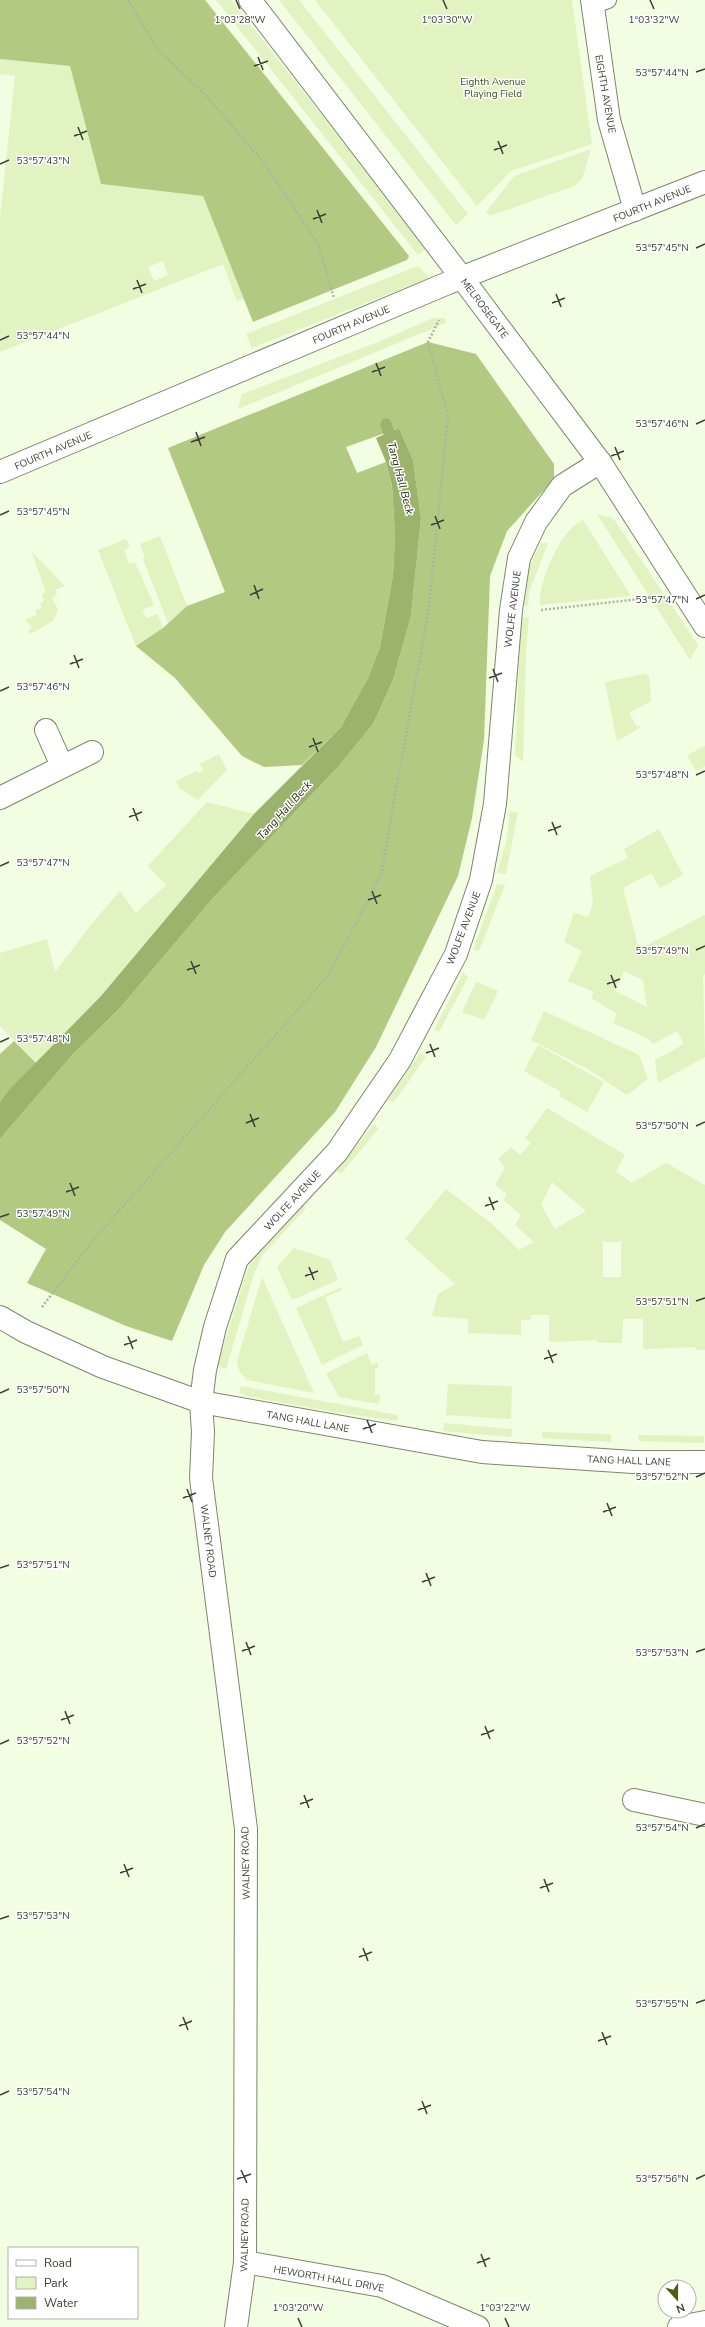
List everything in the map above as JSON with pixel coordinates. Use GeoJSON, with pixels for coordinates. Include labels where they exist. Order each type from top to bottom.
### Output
{"type":"FeatureCollection","features":[{"type":"Feature","properties":{"kind":"street","name":"MELROSEGATE"},"geometry":{"type":"LineString","coordinates":[[250,0],[600,462],[705,626]]}},
{"type":"Feature","properties":{"kind":"street","name":"EIGHTH AVENUE"},"geometry":{"type":"LineString","coordinates":[[597,2],[609,120],[635,210]]}},
{"type":"Feature","properties":{"kind":"street","name":"FOURTH AVENUE"},"geometry":{"type":"LineString","coordinates":[[0,472],[462,278],[705,182]]}},
{"type":"Feature","properties":{"kind":"street","name":"WOLFE AVENUE"},"geometry":{"type":"LineString","coordinates":[[201,1402],[215,1327],[237,1260],[337,1152],[400,1060],[456,954],[481,880],[495,804],[511,610],[519,558],[536,522],[562,486],[600,462]]}},
{"type":"Feature","properties":{"kind":"street"},"geometry":{"type":"LineString","coordinates":[[46,730],[62,766]]}},
{"type":"Feature","properties":{"kind":"street"},"geometry":{"type":"LineString","coordinates":[[0,798],[92,752]]}},
{"type":"Feature","properties":{"kind":"street","name":"TANG HALL LANE"},"geometry":{"type":"LineString","coordinates":[[0,1317],[26,1332],[103,1366],[201,1402],[482,1452],[633,1462],[705,1462]]}},
{"type":"Feature","properties":{"kind":"street","name":"WALNEY ROAD"},"geometry":{"type":"LineString","coordinates":[[201,1402],[203,1432],[201,1478],[246,1829],[245,2262],[236,2327]]}},
{"type":"Feature","properties":{"kind":"street"},"geometry":{"type":"LineString","coordinates":[[634,1800],[705,1815]]}},
{"type":"Feature","properties":{"kind":"street","name":"HEWORTH HALL DRIVE"},"geometry":{"type":"LineString","coordinates":[[245,2262],[382,2286],[478,2327]]}},
{"type":"Feature","properties":{"kind":"street"},"geometry":{"type":"LineString","coordinates":[[678,2327],[705,2322]]}},
{"type":"Feature","properties":{"kind":"path"},"geometry":{"type":"LineString","coordinates":[[128,0],[158,51],[207,97],[264,164],[318,244],[332,295],[347,326]]}},
{"type":"Feature","properties":{"kind":"path"},"geometry":{"type":"LineString","coordinates":[[26,1332],[50,1294],[94,1239],[328,976],[381,875],[429,606],[448,416],[428,342],[462,278]]}},
{"type":"Feature","properties":{"kind":"path"},"geometry":{"type":"LineString","coordinates":[[533,611],[640,599]]}},
{"type":"Feature","properties":{"kind":"green space"},"geometry":{"type":"Polygon","coordinates":[[[216,0],[231,0],[427,248],[418,255],[216,0]]]}},
{"type":"Feature","properties":{"kind":"green space"},"geometry":{"type":"Polygon","coordinates":[[[279,0],[299,0],[468,214],[456,225],[279,0]]]}},
{"type":"Feature","properties":{"kind":"green space","name":"Eighth Avenue Playing Field"},"geometry":{"type":"Polygon","coordinates":[[[315,0],[572,0],[592,144],[511,171],[477,206],[315,0]]]}},
{"type":"Feature","properties":{"kind":"green space"},"geometry":{"type":"Polygon","coordinates":[[[0,59],[70,66],[101,184],[203,196],[244,299],[237,301],[223,264],[0,352],[0,218],[15,76],[0,74],[0,59]],[[163,261],[148,267],[154,281],[168,275],[163,261]]]}},
{"type":"Feature","properties":{"kind":"green space"},"geometry":{"type":"Polygon","coordinates":[[[591,149],[582,179],[574,186],[490,216],[486,212],[514,176],[591,149]]]}},
{"type":"Feature","properties":{"kind":"green space"},"geometry":{"type":"Polygon","coordinates":[[[418,266],[429,278],[252,348],[246,334],[418,266]]]}},
{"type":"Feature","properties":{"kind":"green space"},"geometry":{"type":"Polygon","coordinates":[[[433,318],[445,318],[446,323],[238,409],[242,394],[378,342],[433,318]]]}},
{"type":"Feature","properties":{"kind":"green space"},"geometry":{"type":"Polygon","coordinates":[[[597,514],[613,518],[698,645],[690,660],[597,514]]]}},
{"type":"Feature","properties":{"kind":"green space"},"geometry":{"type":"Polygon","coordinates":[[[583,520],[631,596],[540,605],[540,595],[552,557],[567,534],[575,525],[583,520]]]}},
{"type":"Feature","properties":{"kind":"green space"},"geometry":{"type":"Polygon","coordinates":[[[160,536],[187,606],[168,623],[143,559],[145,558],[140,544],[160,536]]]}},
{"type":"Feature","properties":{"kind":"green space"},"geometry":{"type":"Polygon","coordinates":[[[126,539],[130,547],[124,550],[129,564],[135,562],[154,605],[142,610],[146,618],[157,614],[163,628],[136,646],[98,550],[126,539]]]}},
{"type":"Feature","properties":{"kind":"green space"},"geometry":{"type":"Polygon","coordinates":[[[541,543],[548,543],[529,592],[528,606],[522,606],[528,569],[541,543]]]}},
{"type":"Feature","properties":{"kind":"green space"},"geometry":{"type":"Polygon","coordinates":[[[31,551],[65,586],[55,590],[57,595],[52,598],[58,610],[53,621],[30,634],[28,631],[32,627],[25,620],[37,615],[35,610],[42,608],[40,603],[44,601],[42,594],[46,592],[31,551]]]}},
{"type":"Feature","properties":{"kind":"green space"},"geometry":{"type":"Polygon","coordinates":[[[529,617],[526,654],[523,762],[515,755],[521,618],[529,617]]]}},
{"type":"Feature","properties":{"kind":"green space"},"geometry":{"type":"Polygon","coordinates":[[[644,674],[649,676],[651,701],[629,713],[637,727],[640,726],[640,728],[617,741],[605,682],[644,674]]]}},
{"type":"Feature","properties":{"kind":"green space"},"geometry":{"type":"Polygon","coordinates":[[[705,746],[705,766],[696,771],[687,755],[705,746]]]}},
{"type":"Feature","properties":{"kind":"green space"},"geometry":{"type":"Polygon","coordinates":[[[219,754],[227,770],[198,800],[179,788],[176,781],[197,771],[198,773],[203,771],[200,764],[219,754]]]}},
{"type":"Feature","properties":{"kind":"green space"},"geometry":{"type":"Polygon","coordinates":[[[207,802],[254,814],[101,996],[36,1063],[0,1026],[0,953],[47,939],[55,972],[94,921],[120,891],[136,913],[166,885],[148,866],[207,802]]]}},
{"type":"Feature","properties":{"kind":"green space"},"geometry":{"type":"Polygon","coordinates":[[[510,812],[518,812],[506,874],[497,873],[506,843],[510,812]]]}},
{"type":"Feature","properties":{"kind":"green space"},"geometry":{"type":"Polygon","coordinates":[[[659,829],[683,875],[660,888],[651,873],[623,888],[639,949],[705,915],[705,974],[703,975],[705,1057],[658,1083],[655,1060],[684,1044],[677,1031],[653,1044],[647,1038],[613,1023],[617,1014],[591,998],[594,992],[568,981],[582,951],[564,942],[574,913],[588,917],[593,904],[590,876],[628,858],[624,849],[659,829]],[[624,971],[615,991],[647,1007],[643,980],[624,971]]]}},
{"type":"Feature","properties":{"kind":"green space"},"geometry":{"type":"Polygon","coordinates":[[[497,884],[505,885],[479,951],[473,950],[497,884]]]}},
{"type":"Feature","properties":{"kind":"green space"},"geometry":{"type":"Polygon","coordinates":[[[463,973],[468,977],[439,1032],[434,1030],[463,973]]]}},
{"type":"Feature","properties":{"kind":"green space"},"geometry":{"type":"Polygon","coordinates":[[[476,982],[498,991],[484,1020],[462,1012],[476,982]]]}},
{"type":"Feature","properties":{"kind":"green space"},"geometry":{"type":"Polygon","coordinates":[[[544,1011],[639,1055],[648,1079],[627,1095],[588,1069],[531,1040],[544,1011]]]}},
{"type":"Feature","properties":{"kind":"green space"},"geometry":{"type":"Polygon","coordinates":[[[538,1045],[604,1082],[587,1112],[559,1096],[561,1092],[524,1071],[538,1045]]]}},
{"type":"Feature","properties":{"kind":"green space"},"geometry":{"type":"Polygon","coordinates":[[[420,1053],[426,1057],[394,1102],[388,1100],[420,1053]]]}},
{"type":"Feature","properties":{"kind":"green space"},"geometry":{"type":"Polygon","coordinates":[[[547,1108],[625,1155],[616,1172],[632,1183],[666,1163],[705,1185],[705,1350],[696,1350],[695,1347],[643,1349],[643,1319],[623,1319],[622,1343],[597,1343],[597,1340],[549,1342],[549,1315],[531,1315],[531,1320],[521,1320],[521,1335],[468,1333],[468,1319],[432,1316],[438,1294],[455,1284],[405,1239],[446,1189],[492,1224],[519,1250],[534,1242],[515,1225],[521,1215],[503,1200],[507,1194],[495,1185],[505,1168],[498,1159],[511,1147],[520,1155],[531,1143],[525,1138],[547,1108]],[[552,1182],[541,1205],[555,1229],[586,1211],[552,1182]],[[603,1242],[603,1277],[621,1277],[621,1242],[603,1242]]]}},
{"type":"Feature","properties":{"kind":"green space"},"geometry":{"type":"Polygon","coordinates":[[[373,1125],[379,1128],[341,1174],[337,1170],[373,1125]]]}},
{"type":"Feature","properties":{"kind":"green space"},"geometry":{"type":"Polygon","coordinates":[[[301,1203],[306,1208],[262,1256],[254,1274],[226,1369],[217,1366],[247,1271],[256,1252],[301,1203]]]}},
{"type":"Feature","properties":{"kind":"green space"},"geometry":{"type":"Polygon","coordinates":[[[294,1248],[330,1260],[338,1280],[292,1300],[277,1267],[294,1248]]]}},
{"type":"Feature","properties":{"kind":"green space"},"geometry":{"type":"Polygon","coordinates":[[[262,1277],[314,1393],[247,1380],[239,1371],[237,1361],[262,1277]]]}},
{"type":"Feature","properties":{"kind":"green space"},"geometry":{"type":"Polygon","coordinates":[[[341,1287],[342,1290],[325,1297],[343,1342],[359,1336],[363,1345],[322,1365],[296,1308],[341,1287]]]}},
{"type":"Feature","properties":{"kind":"green space"},"geometry":{"type":"Polygon","coordinates":[[[367,1353],[372,1365],[378,1362],[378,1368],[375,1368],[375,1395],[380,1395],[379,1404],[339,1397],[326,1373],[367,1353]]]}},
{"type":"Feature","properties":{"kind":"green space"},"geometry":{"type":"Polygon","coordinates":[[[448,1384],[512,1386],[511,1419],[446,1415],[448,1384]]]}},
{"type":"Feature","properties":{"kind":"green space"},"geometry":{"type":"Polygon","coordinates":[[[241,1386],[398,1415],[397,1421],[334,1412],[246,1396],[239,1392],[241,1386]]]}},
{"type":"Feature","properties":{"kind":"green space"},"geometry":{"type":"Polygon","coordinates":[[[444,1423],[512,1429],[511,1437],[443,1431],[444,1423]]]}},
{"type":"Feature","properties":{"kind":"green space"},"geometry":{"type":"Polygon","coordinates":[[[542,1432],[611,1434],[611,1442],[542,1438],[542,1432]]]}},
{"type":"Feature","properties":{"kind":"green space"},"geometry":{"type":"Polygon","coordinates":[[[638,1435],[704,1436],[704,1443],[639,1441],[638,1435]]]}},
{"type":"Feature","properties":{"kind":"shaded area"},"geometry":{"type":"Polygon","coordinates":[[[0,0],[205,0],[409,256],[407,260],[253,322],[203,196],[101,184],[70,66],[0,59],[0,0]]]}},
{"type":"Feature","properties":{"kind":"shaded area"},"geometry":{"type":"Polygon","coordinates":[[[428,342],[476,354],[554,464],[554,479],[507,531],[490,576],[484,740],[472,818],[458,876],[376,1047],[335,1112],[225,1232],[204,1265],[172,1341],[126,1326],[27,1283],[46,1249],[0,1220],[0,1139],[73,1054],[120,1008],[213,898],[337,768],[373,724],[393,680],[411,616],[421,518],[413,460],[399,428],[346,447],[357,473],[386,462],[392,487],[395,535],[393,575],[380,647],[368,678],[341,727],[302,765],[264,767],[242,756],[175,678],[136,646],[163,628],[187,606],[225,592],[168,448],[428,342]]]}},
{"type":"Feature","properties":{"kind":"shaded area"},"geometry":{"type":"Polygon","coordinates":[[[14,1041],[36,1063],[0,1102],[0,1054],[14,1041]]]}},
{"type":"Feature","properties":{"kind":"water"},"geometry":{"type":"Polygon","coordinates":[[[399,428],[413,460],[421,518],[411,616],[393,680],[373,724],[337,768],[213,898],[120,1008],[73,1054],[0,1139],[0,1102],[10,1089],[101,996],[254,814],[341,727],[368,678],[380,647],[393,575],[395,535],[392,486],[386,462],[376,438],[399,428]]]}},
{"type":"Feature","properties":{"kind":"waterway","name":"Tang Hall Beck"},"geometry":{"type":"LineString","coordinates":[[386,424],[393,446]]}}]}
